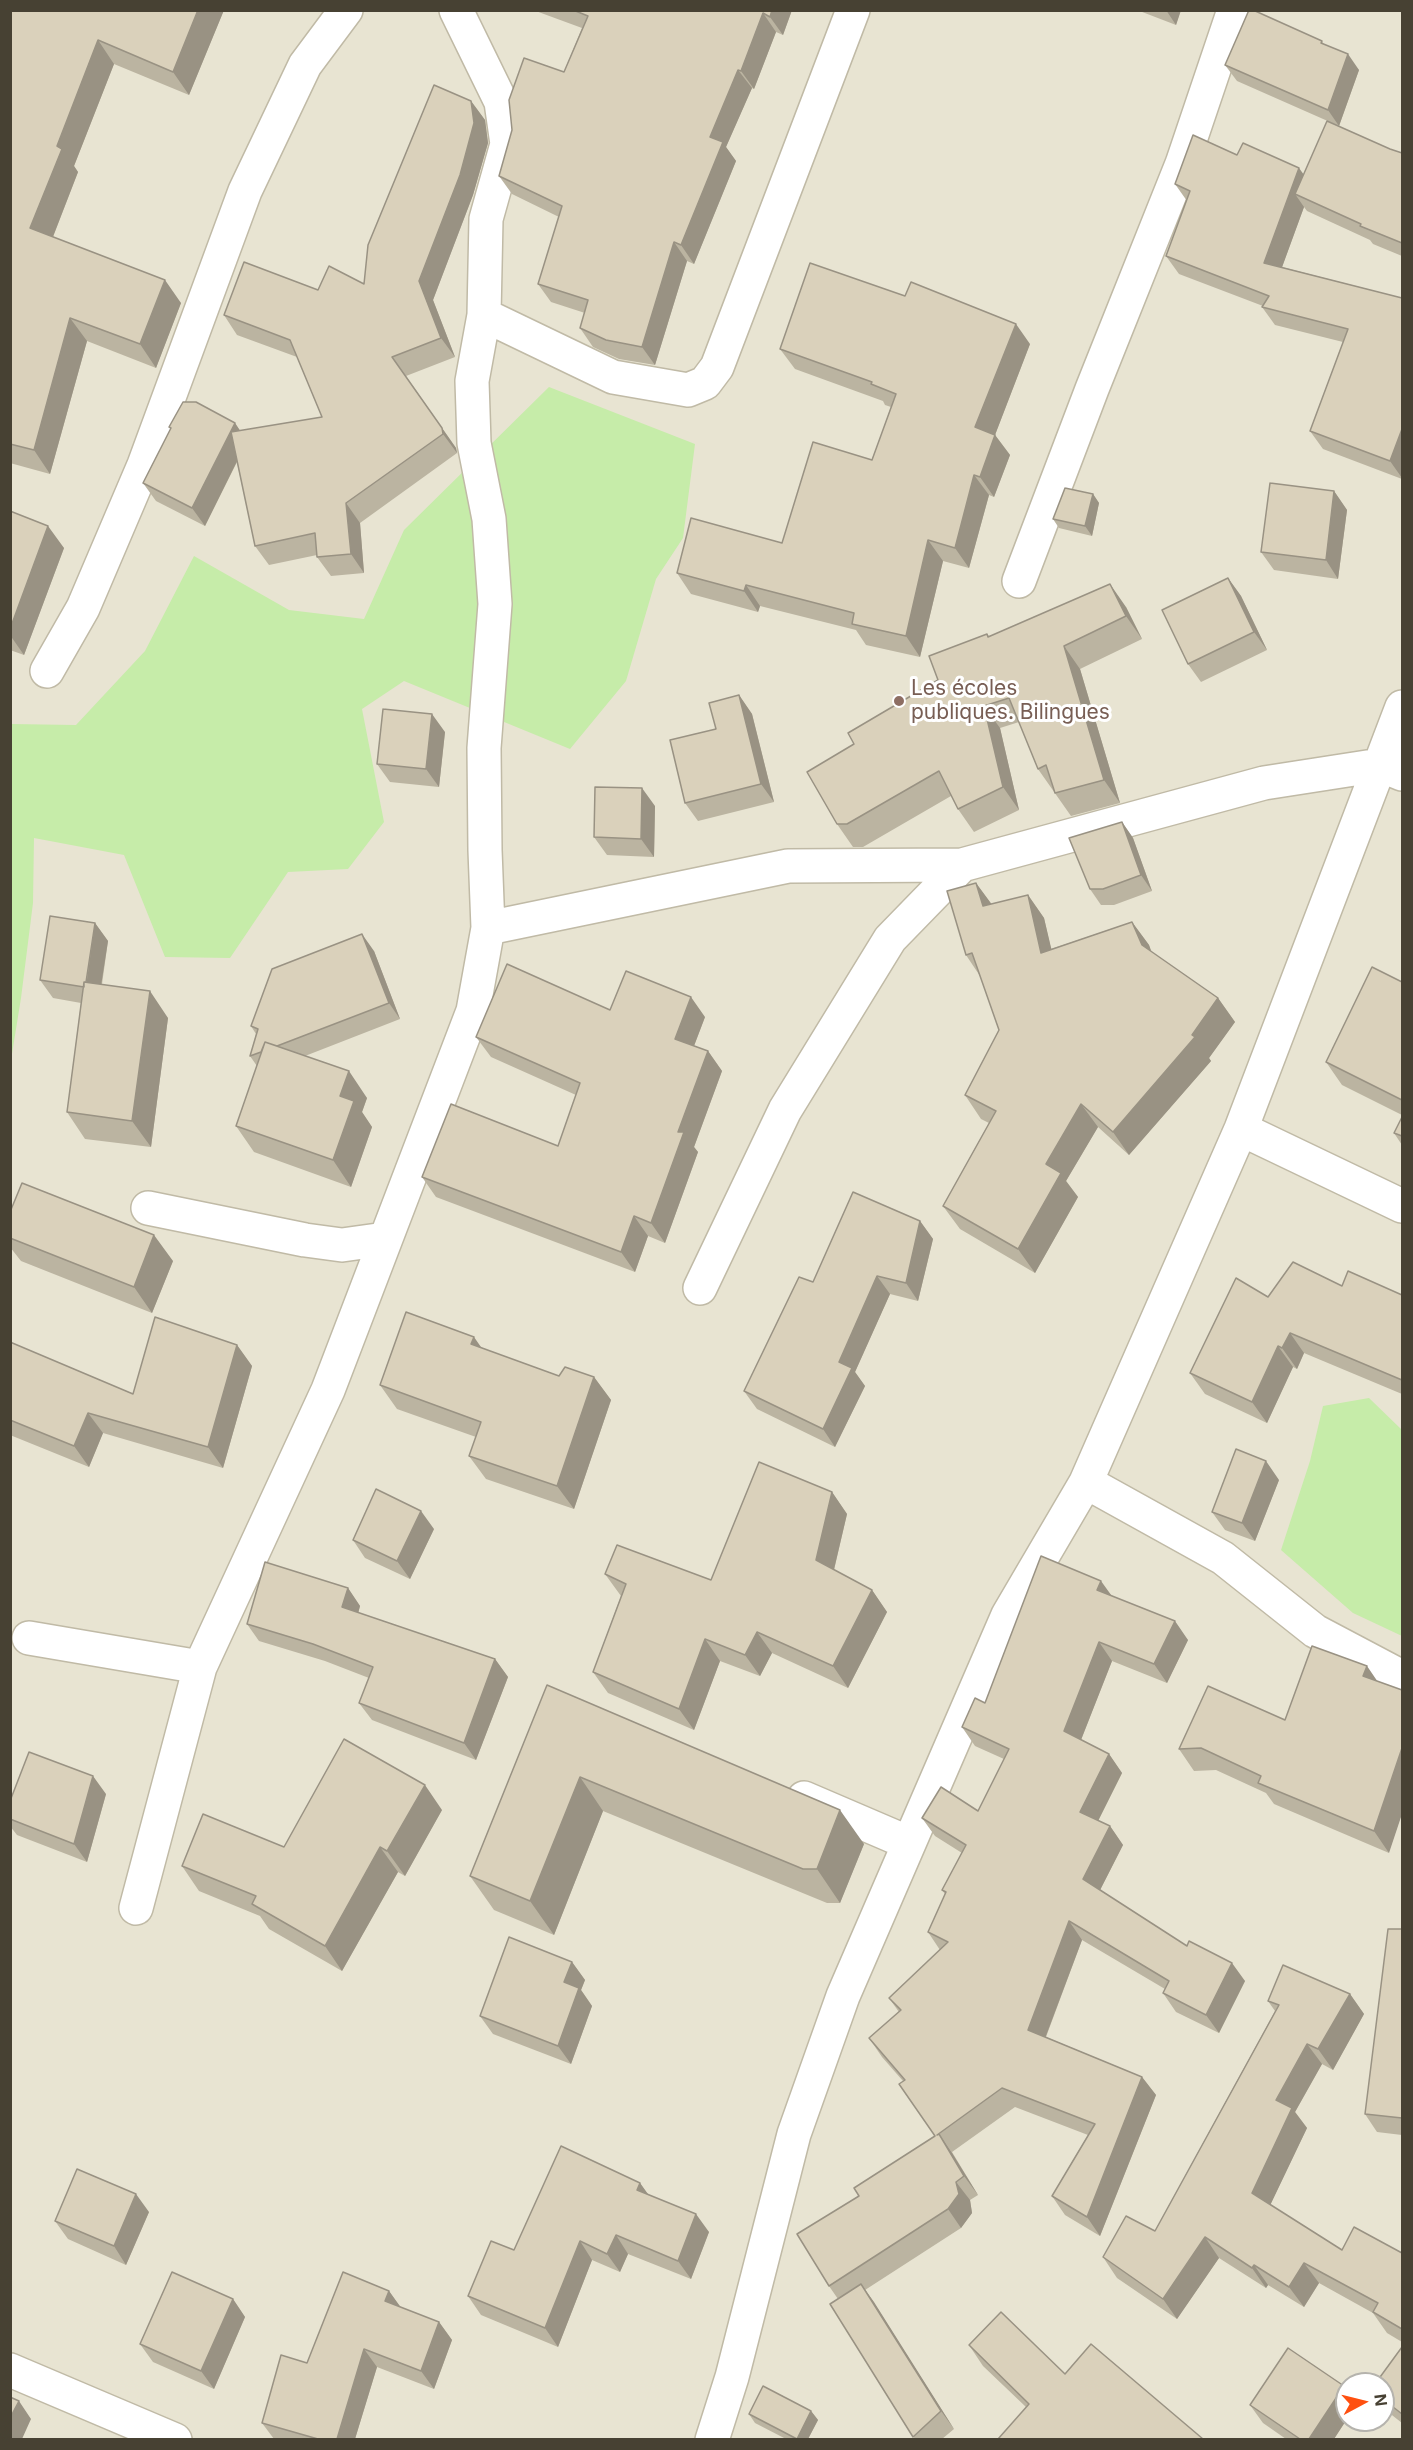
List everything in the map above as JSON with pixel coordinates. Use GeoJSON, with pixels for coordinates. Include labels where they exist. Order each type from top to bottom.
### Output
{"type":"FeatureCollection","features":[{"type":"Feature","properties":{"kind":"street"},"geometry":{"type":"LineString","coordinates":[[47,671],[83,608],[144,465],[245,191],[305,65],[346,10]]}},
{"type":"Feature","properties":{"kind":"street"},"geometry":{"type":"LineString","coordinates":[[136,1908],[200,1667],[328,1390],[473,1011],[488,928],[484,748],[495,604],[489,519],[474,443],[472,381],[484,315],[486,219],[507,144],[501,102],[456,10]]}},
{"type":"Feature","properties":{"kind":"street"},"geometry":{"type":"LineString","coordinates":[[484,315],[614,377],[688,390],[705,383],[717,367],[854,10]]}},
{"type":"Feature","properties":{"kind":"street"},"geometry":{"type":"LineString","coordinates":[[1019,581],[1092,389],[1182,164],[1234,10]]}},
{"type":"Feature","properties":{"kind":"street"},"geometry":{"type":"LineString","coordinates":[[712,2439],[732,2377],[794,2134],[843,1996],[1008,1615],[1086,1482],[1241,1129],[1391,769],[1402,707]]}},
{"type":"Feature","properties":{"kind":"street"},"geometry":{"type":"LineString","coordinates":[[488,928],[788,866],[962,866],[1264,783],[1391,769]]}},
{"type":"Feature","properties":{"kind":"street"},"geometry":{"type":"LineString","coordinates":[[700,1288],[785,1110],[890,939],[962,866]]}},
{"type":"Feature","properties":{"kind":"street"},"geometry":{"type":"LineString","coordinates":[[1241,1129],[1402,1206]]}},
{"type":"Feature","properties":{"kind":"street"},"geometry":{"type":"LineString","coordinates":[[148,1208],[305,1240],[342,1245],[386,1239]]}},
{"type":"Feature","properties":{"kind":"street"},"geometry":{"type":"LineString","coordinates":[[1086,1482],[1223,1558],[1315,1631],[1402,1677]]}},
{"type":"Feature","properties":{"kind":"street"},"geometry":{"type":"LineString","coordinates":[[29,1638],[200,1667]]}},
{"type":"Feature","properties":{"kind":"street"},"geometry":{"type":"LineString","coordinates":[[780,1788],[909,1843]]}},
{"type":"Feature","properties":{"kind":"street"},"geometry":{"type":"LineString","coordinates":[[10,2370],[156,2435]]}},
{"type":"Feature","properties":{"kind":"shaded area"},"geometry":{"type":"Polygon","coordinates":[[[11,11],[1402,11],[1402,2439],[11,2440],[11,11]]]}},
{"type":"Feature","properties":{"kind":"green space"},"geometry":{"type":"Polygon","coordinates":[[[549,387],[695,444],[683,538],[656,579],[626,681],[570,749],[404,681],[362,709],[384,822],[348,869],[288,872],[230,958],[165,957],[124,855],[34,838],[33,903],[11,1060],[11,724],[76,725],[145,651],[194,556],[289,610],[364,619],[404,530],[549,387]]]}},
{"type":"Feature","properties":{"kind":"green space"},"geometry":{"type":"Polygon","coordinates":[[[1369,1398],[1402,1430],[1402,1636],[1353,1613],[1281,1550],[1310,1461],[1323,1406],[1369,1398]]]}},
{"type":"Feature","properties":{"kind":"building"},"geometry":{"type":"Polygon","coordinates":[[[10,10],[198,10],[173,72],[98,40],[57,146],[62,149],[30,228],[165,280],[140,344],[70,318],[34,450],[10,444],[10,10]]]}},
{"type":"Feature","properties":{"kind":"building"},"geometry":{"type":"Polygon","coordinates":[[[573,10],[772,10],[770,17],[763,13],[741,71],[738,70],[710,137],[723,142],[681,245],[674,242],[642,347],[606,340],[580,328],[588,300],[538,284],[562,206],[499,176],[512,130],[509,100],[524,58],[564,72],[588,16],[573,10]]]}},
{"type":"Feature","properties":{"kind":"building"},"geometry":{"type":"Polygon","coordinates":[[[1249,10],[1348,54],[1328,110],[1225,65],[1249,10]]]}},
{"type":"Feature","properties":{"kind":"building"},"geometry":{"type":"Polygon","coordinates":[[[434,85],[471,101],[474,123],[460,175],[419,281],[441,338],[392,357],[442,428],[443,434],[346,503],[351,554],[317,557],[315,533],[255,546],[231,432],[322,417],[290,340],[224,315],[244,262],[318,290],[329,266],[364,284],[368,245],[434,85]]]}},
{"type":"Feature","properties":{"kind":"building"},"geometry":{"type":"Polygon","coordinates":[[[1327,121],[1402,153],[1402,243],[1360,226],[1361,224],[1295,194],[1327,121]]]}},
{"type":"Feature","properties":{"kind":"building"},"geometry":{"type":"Polygon","coordinates":[[[1193,135],[1237,155],[1243,143],[1299,168],[1264,263],[1402,298],[1402,429],[1390,461],[1310,431],[1348,329],[1262,307],[1269,296],[1166,256],[1190,191],[1175,184],[1193,135]]]}},
{"type":"Feature","properties":{"kind":"building"},"geometry":{"type":"Polygon","coordinates":[[[810,263],[905,296],[911,282],[1016,324],[975,427],[995,435],[980,477],[974,475],[955,548],[928,540],[906,636],[852,624],[854,613],[746,585],[744,591],[677,573],[691,518],[782,543],[813,442],[872,460],[896,394],[871,384],[872,382],[780,349],[810,263]]]}},
{"type":"Feature","properties":{"kind":"building"},"geometry":{"type":"Polygon","coordinates":[[[183,402],[196,402],[235,423],[192,508],[143,483],[183,402]]]}},
{"type":"Feature","properties":{"kind":"building"},"geometry":{"type":"Polygon","coordinates":[[[1270,483],[1334,491],[1326,560],[1261,552],[1270,483]]]}},
{"type":"Feature","properties":{"kind":"building"},"geometry":{"type":"Polygon","coordinates":[[[1065,488],[1093,494],[1085,526],[1053,519],[1065,488]]]}},
{"type":"Feature","properties":{"kind":"building"},"geometry":{"type":"Polygon","coordinates":[[[10,511],[48,526],[10,629],[10,511]]]}},
{"type":"Feature","properties":{"kind":"building"},"geometry":{"type":"Polygon","coordinates":[[[1228,578],[1254,632],[1188,664],[1162,610],[1228,578]]]}},
{"type":"Feature","properties":{"kind":"building"},"geometry":{"type":"Polygon","coordinates":[[[1110,584],[1126,616],[1064,646],[1104,780],[1055,793],[1046,765],[1038,769],[1009,698],[984,706],[1003,787],[958,809],[939,771],[847,824],[837,824],[807,772],[854,744],[848,733],[938,680],[929,656],[987,634],[988,637],[1110,584]]]}},
{"type":"Feature","properties":{"kind":"building"},"geometry":{"type":"Polygon","coordinates":[[[739,695],[761,784],[685,803],[670,740],[716,729],[709,703],[739,695]]]}},
{"type":"Feature","properties":{"kind":"building"},"geometry":{"type":"Polygon","coordinates":[[[383,709],[432,714],[426,769],[377,764],[383,709]]]}},
{"type":"Feature","properties":{"kind":"building"},"geometry":{"type":"Polygon","coordinates":[[[595,787],[642,788],[641,839],[594,837],[595,787]]]}},
{"type":"Feature","properties":{"kind":"building"},"geometry":{"type":"Polygon","coordinates":[[[1122,822],[1141,875],[1103,889],[1090,889],[1069,838],[1122,822]]]}},
{"type":"Feature","properties":{"kind":"building"},"geometry":{"type":"Polygon","coordinates":[[[976,883],[983,906],[1028,895],[1041,953],[1132,922],[1142,945],[1218,998],[1192,1035],[1195,1037],[1113,1132],[1081,1104],[1046,1164],[1061,1173],[1018,1249],[943,1206],[996,1111],[965,1095],[999,1030],[972,953],[966,955],[947,891],[976,883]]]}},
{"type":"Feature","properties":{"kind":"building"},"geometry":{"type":"Polygon","coordinates":[[[50,916],[95,923],[84,987],[40,980],[50,916]]]}},
{"type":"Feature","properties":{"kind":"building"},"geometry":{"type":"Polygon","coordinates":[[[362,934],[389,1003],[277,1046],[265,1042],[261,1052],[250,1056],[258,1029],[251,1026],[272,969],[362,934]]]}},
{"type":"Feature","properties":{"kind":"building"},"geometry":{"type":"Polygon","coordinates":[[[507,964],[610,1010],[626,971],[691,997],[675,1039],[708,1051],[678,1132],[684,1132],[651,1223],[634,1216],[621,1252],[422,1177],[451,1104],[558,1146],[580,1083],[476,1037],[507,964]]]}},
{"type":"Feature","properties":{"kind":"building"},"geometry":{"type":"Polygon","coordinates":[[[1372,967],[1402,982],[1402,1100],[1326,1062],[1372,967]]]}},
{"type":"Feature","properties":{"kind":"building"},"geometry":{"type":"Polygon","coordinates":[[[84,982],[150,991],[132,1121],[67,1112],[84,982]]]}},
{"type":"Feature","properties":{"kind":"building"},"geometry":{"type":"Polygon","coordinates":[[[265,1042],[349,1071],[340,1096],[354,1101],[333,1160],[236,1126],[265,1042]]]}},
{"type":"Feature","properties":{"kind":"building"},"geometry":{"type":"Polygon","coordinates":[[[1402,1117],[1402,1136],[1394,1133],[1402,1117]]]}},
{"type":"Feature","properties":{"kind":"building"},"geometry":{"type":"Polygon","coordinates":[[[22,1183],[154,1235],[134,1287],[10,1238],[10,1212],[22,1183]]]}},
{"type":"Feature","properties":{"kind":"building"},"geometry":{"type":"Polygon","coordinates":[[[853,1192],[920,1221],[906,1283],[877,1276],[839,1362],[852,1368],[823,1429],[744,1391],[799,1277],[813,1282],[853,1192]]]}},
{"type":"Feature","properties":{"kind":"building"},"geometry":{"type":"Polygon","coordinates":[[[1293,1262],[1342,1286],[1348,1271],[1402,1295],[1402,1380],[1290,1333],[1282,1348],[1278,1346],[1252,1402],[1190,1373],[1236,1278],[1268,1297],[1293,1262]]]}},
{"type":"Feature","properties":{"kind":"building"},"geometry":{"type":"Polygon","coordinates":[[[406,1312],[474,1337],[471,1344],[559,1376],[565,1367],[594,1377],[557,1486],[469,1456],[481,1422],[380,1385],[406,1312]]]}},
{"type":"Feature","properties":{"kind":"building"},"geometry":{"type":"Polygon","coordinates":[[[155,1317],[237,1345],[208,1447],[88,1413],[74,1446],[10,1420],[10,1342],[133,1394],[155,1317]]]}},
{"type":"Feature","properties":{"kind":"building"},"geometry":{"type":"Polygon","coordinates":[[[1236,1449],[1266,1461],[1242,1523],[1212,1512],[1236,1449]]]}},
{"type":"Feature","properties":{"kind":"building"},"geometry":{"type":"Polygon","coordinates":[[[759,1462],[832,1492],[816,1560],[872,1590],[833,1666],[757,1632],[745,1655],[705,1639],[679,1709],[593,1672],[626,1584],[605,1574],[617,1545],[711,1580],[759,1462]]]}},
{"type":"Feature","properties":{"kind":"building"},"geometry":{"type":"Polygon","coordinates":[[[376,1489],[421,1511],[397,1561],[353,1540],[376,1489]]]}},
{"type":"Feature","properties":{"kind":"building"},"geometry":{"type":"Polygon","coordinates":[[[1041,1556],[1101,1581],[1097,1590],[1175,1621],[1154,1664],[1099,1642],[1064,1731],[1109,1754],[1080,1812],[1110,1826],[1083,1879],[1187,1946],[1189,1941],[1232,1963],[1206,2015],[1163,1993],[1169,1981],[1069,1921],[1028,2030],[1142,2077],[1087,2217],[1052,2196],[1095,2124],[1002,2088],[937,2135],[939,2134],[964,2176],[956,2182],[959,2194],[948,2209],[829,2286],[797,2234],[859,2196],[854,2188],[935,2136],[899,2084],[905,2080],[869,2038],[901,2010],[889,1998],[948,1942],[928,1932],[946,1892],[942,1890],[966,1845],[922,1818],[941,1787],[978,1811],[1009,1749],[962,1727],[975,1698],[985,1703],[1041,1556]]]}},
{"type":"Feature","properties":{"kind":"building"},"geometry":{"type":"Polygon","coordinates":[[[265,1562],[348,1588],[342,1607],[495,1659],[464,1743],[359,1703],[373,1667],[313,1644],[247,1624],[265,1562]]]}},
{"type":"Feature","properties":{"kind":"building"},"geometry":{"type":"Polygon","coordinates":[[[1312,1646],[1367,1666],[1363,1676],[1402,1690],[1402,1748],[1374,1831],[1258,1783],[1261,1776],[1201,1748],[1179,1749],[1208,1686],[1285,1720],[1312,1646]]]}},
{"type":"Feature","properties":{"kind":"building"},"geometry":{"type":"Polygon","coordinates":[[[547,1685],[840,1810],[817,1869],[803,1869],[580,1777],[530,1901],[470,1876],[547,1685]]]}},
{"type":"Feature","properties":{"kind":"building"},"geometry":{"type":"Polygon","coordinates":[[[344,1739],[425,1785],[387,1851],[380,1847],[325,1946],[252,1904],[256,1896],[182,1866],[203,1814],[284,1847],[344,1739]]]}},
{"type":"Feature","properties":{"kind":"building"},"geometry":{"type":"Polygon","coordinates":[[[29,1752],[93,1776],[74,1844],[10,1819],[10,1801],[29,1752]]]}},
{"type":"Feature","properties":{"kind":"building"},"geometry":{"type":"Polygon","coordinates":[[[1388,1929],[1402,1929],[1402,2118],[1365,2114],[1388,1929]]]}},
{"type":"Feature","properties":{"kind":"building"},"geometry":{"type":"Polygon","coordinates":[[[509,1937],[572,1962],[564,1982],[579,1988],[558,2046],[480,2016],[509,1937]]]}},
{"type":"Feature","properties":{"kind":"building"},"geometry":{"type":"Polygon","coordinates":[[[1283,1965],[1350,1994],[1318,2049],[1307,2044],[1276,2100],[1292,2108],[1252,2193],[1342,2250],[1354,2227],[1402,2253],[1402,2329],[1373,2312],[1378,2303],[1304,2263],[1289,2287],[1254,2265],[1252,2268],[1205,2237],[1163,2299],[1103,2257],[1126,2216],[1155,2231],[1279,2005],[1268,2001],[1283,1965]]]}},
{"type":"Feature","properties":{"kind":"building"},"geometry":{"type":"Polygon","coordinates":[[[561,2146],[640,2183],[637,2190],[696,2214],[678,2261],[616,2235],[607,2254],[580,2241],[545,2328],[468,2296],[491,2241],[514,2250],[561,2146]]]}},
{"type":"Feature","properties":{"kind":"building"},"geometry":{"type":"Polygon","coordinates":[[[77,2169],[136,2194],[114,2246],[55,2221],[77,2169]]]}},
{"type":"Feature","properties":{"kind":"building"},"geometry":{"type":"Polygon","coordinates":[[[172,2272],[233,2299],[201,2371],[140,2344],[172,2272]]]}},
{"type":"Feature","properties":{"kind":"building"},"geometry":{"type":"Polygon","coordinates":[[[343,2272],[389,2291],[385,2301],[439,2322],[421,2371],[364,2349],[337,2439],[318,2439],[262,2423],[281,2355],[307,2363],[343,2272]]]}},
{"type":"Feature","properties":{"kind":"building"},"geometry":{"type":"Polygon","coordinates":[[[861,2284],[941,2411],[913,2437],[830,2304],[861,2284]]]}},
{"type":"Feature","properties":{"kind":"building"},"geometry":{"type":"Polygon","coordinates":[[[1001,2312],[1065,2374],[1091,2344],[1203,2439],[998,2439],[1029,2404],[969,2345],[1001,2312]]]}},
{"type":"Feature","properties":{"kind":"building"},"geometry":{"type":"Polygon","coordinates":[[[1402,2347],[1402,2414],[1395,2408],[1395,2372],[1384,2372],[1402,2347]]]}},
{"type":"Feature","properties":{"kind":"building"},"geometry":{"type":"Polygon","coordinates":[[[1288,2348],[1335,2380],[1335,2400],[1309,2439],[1300,2439],[1250,2405],[1288,2348]]]}},
{"type":"Feature","properties":{"kind":"building"},"geometry":{"type":"Polygon","coordinates":[[[763,2386],[811,2411],[797,2439],[749,2414],[763,2386]]]}},
{"type":"Feature","properties":{"kind":"building"},"geometry":{"type":"Polygon","coordinates":[[[10,2397],[19,2401],[10,2418],[10,2397]]]}},
{"type":"Feature","properties":{"kind":"place","name":"Les écoles publiques. Bilingues"},"geometry":{"type":"Point","coordinates":[899,701]}}]}
